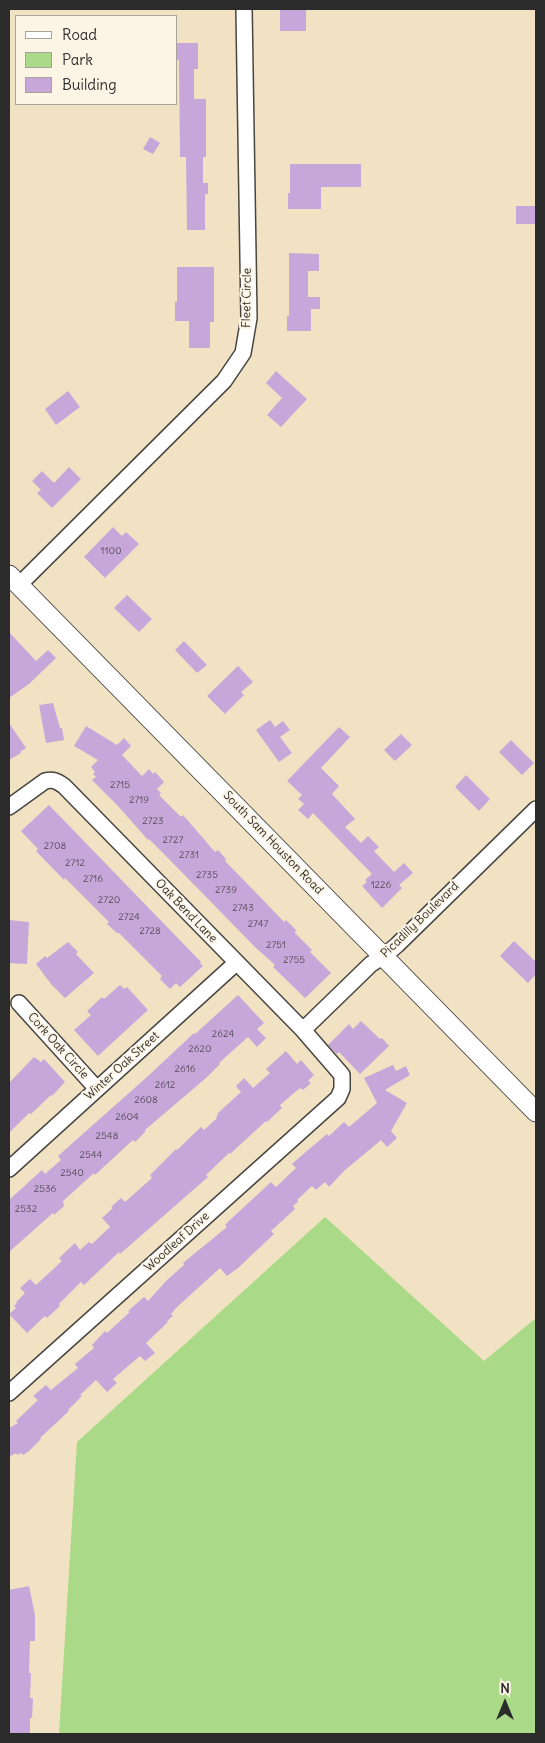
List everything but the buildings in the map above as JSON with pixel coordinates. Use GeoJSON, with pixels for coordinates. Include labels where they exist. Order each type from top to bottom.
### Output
{"type":"FeatureCollection","features":[{"type":"Feature","properties":{"kind":"street","name":"Fleet Circle"},"geometry":{"type":"LineString","coordinates":[[12,585],[224,381],[243,353],[249,318],[244,9]]}},
{"type":"Feature","properties":{"kind":"street","name":"South Sam Houston Road"},"geometry":{"type":"LineString","coordinates":[[12,585],[384,956],[536,1112]]}},
{"type":"Feature","properties":{"kind":"street","name":"Oak Bend Lane"},"geometry":{"type":"LineString","coordinates":[[9,807],[45,781],[58,781],[303,1030],[342,1075],[342,1089]]}},
{"type":"Feature","properties":{"kind":"street","name":"Picadilly Boulevard"},"geometry":{"type":"LineString","coordinates":[[303,1030],[371,964],[384,956],[536,809]]}},
{"type":"Feature","properties":{"kind":"street","name":"Winter Oak Street"},"geometry":{"type":"LineString","coordinates":[[9,1169],[236,963]]}},
{"type":"Feature","properties":{"kind":"street","name":"Cork Oak Circle"},"geometry":{"type":"LineString","coordinates":[[19,1003],[97,1089]]}},
{"type":"Feature","properties":{"kind":"street","name":"Woodleaf Drive"},"geometry":{"type":"LineString","coordinates":[[9,1393],[338,1098],[342,1089]]}},
{"type":"Feature","properties":{"kind":"green space"},"geometry":{"type":"Polygon","coordinates":[[[325,1217],[484,1361],[536,1318],[536,1734],[59,1734],[77,1442],[325,1217]]]}}]}
